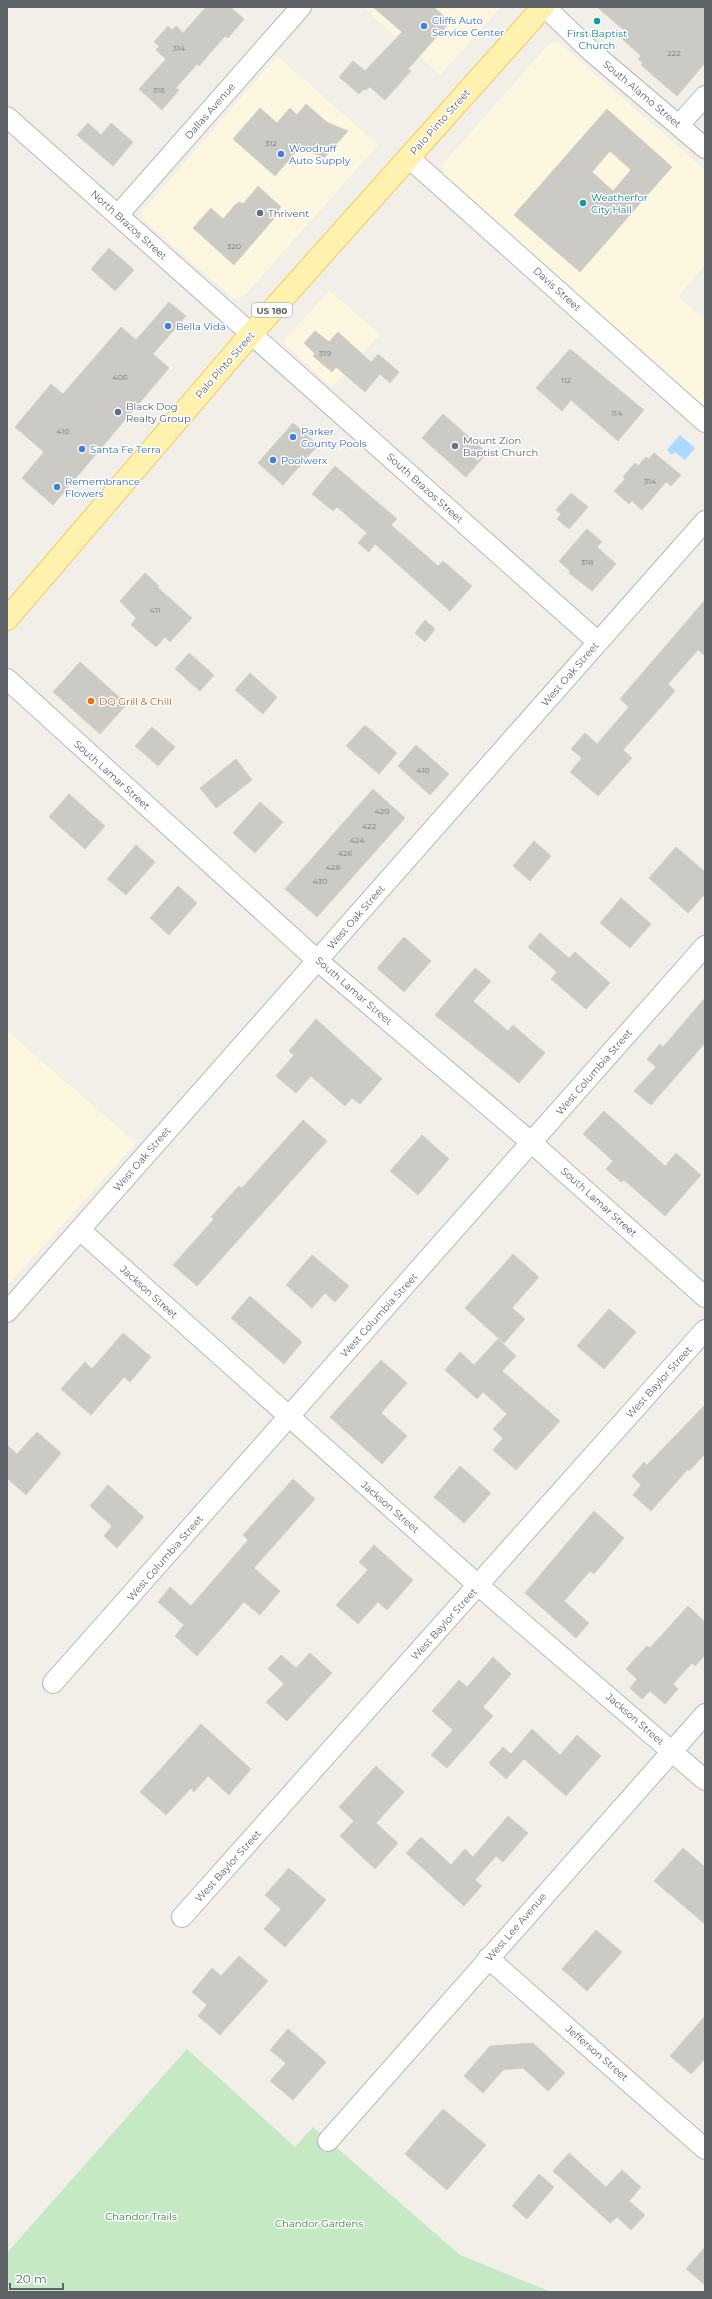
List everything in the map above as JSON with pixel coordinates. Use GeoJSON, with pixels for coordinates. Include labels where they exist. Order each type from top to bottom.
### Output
{"type":"FeatureCollection","features":[{"type":"Feature","properties":{"kind":"main road","name":"Palo Pinto Street"},"geometry":{"type":"LineString","coordinates":[[7,619],[251,334],[544,7]]}},
{"type":"Feature","properties":{"kind":"street","name":"Dallas Avenue"},"geometry":{"type":"LineString","coordinates":[[118,215],[301,7]]}},
{"type":"Feature","properties":{"kind":"street","name":"South Alamo Street"},"geometry":{"type":"LineString","coordinates":[[544,7],[587,47],[705,148]]}},
{"type":"Feature","properties":{"kind":"street"},"geometry":{"type":"LineString","coordinates":[[679,125],[705,96]]}},
{"type":"Feature","properties":{"kind":"street","name":"North Brazos Street"},"geometry":{"type":"LineString","coordinates":[[7,117],[251,334]]}},
{"type":"Feature","properties":{"kind":"street","name":"Davis Street"},"geometry":{"type":"LineString","coordinates":[[408,157],[705,422]]}},
{"type":"Feature","properties":{"kind":"street","name":"South Brazos Street"},"geometry":{"type":"LineString","coordinates":[[251,334],[598,642]]}},
{"type":"Feature","properties":{"kind":"street","name":"West Oak Street"},"geometry":{"type":"LineString","coordinates":[[7,1312],[704,523]]}},
{"type":"Feature","properties":{"kind":"street","name":"South Lamar Street"},"geometry":{"type":"LineString","coordinates":[[7,679],[318,961],[532,1142],[705,1297]]}},
{"type":"Feature","properties":{"kind":"street","name":"West Columbia Street"},"geometry":{"type":"LineString","coordinates":[[53,1683],[705,946]]}},
{"type":"Feature","properties":{"kind":"street","name":"Jackson Street"},"geometry":{"type":"LineString","coordinates":[[80,1230],[478,1585],[705,1780]]}},
{"type":"Feature","properties":{"kind":"street","name":"West Baylor Street"},"geometry":{"type":"LineString","coordinates":[[182,1917],[705,1330]]}},
{"type":"Feature","properties":{"kind":"street","name":"West Lee Avenue"},"geometry":{"type":"LineString","coordinates":[[328,2141],[705,1714]]}},
{"type":"Feature","properties":{"kind":"street","name":"Jefferson Street"},"geometry":{"type":"LineString","coordinates":[[488,1958],[702,2141]]}},
{"type":"Feature","properties":{"kind":"shaded area"},"geometry":{"type":"Polygon","coordinates":[[[363,7],[501,7],[440,75],[363,7]]]}},
{"type":"Feature","properties":{"kind":"shaded area"},"geometry":{"type":"Polygon","coordinates":[[[554,43],[565,48],[705,170],[705,265],[678,296],[705,320],[705,407],[443,174],[443,164],[548,45],[554,43]]]}},
{"type":"Feature","properties":{"kind":"shaded area"},"geometry":{"type":"Polygon","coordinates":[[[277,56],[378,145],[244,296],[233,298],[143,219],[141,213],[277,56]]]}},
{"type":"Feature","properties":{"kind":"shaded area"},"geometry":{"type":"Polygon","coordinates":[[[329,291],[380,334],[332,388],[283,342],[329,291]]]}},
{"type":"Feature","properties":{"kind":"shaded area"},"geometry":{"type":"Polygon","coordinates":[[[7,1031],[136,1143],[7,1286],[7,1031]]]}},
{"type":"Feature","properties":{"kind":"green space"},"geometry":{"type":"Polygon","coordinates":[[[187,2049],[295,2147],[313,2127],[460,2255],[551,2292],[7,2292],[7,2253],[187,2049]]]}},
{"type":"Feature","properties":{"kind":"water"},"geometry":{"type":"Polygon","coordinates":[[[680,435],[695,448],[685,460],[675,452],[672,455],[667,450],[680,435]]]}},
{"type":"Feature","properties":{"kind":"building"},"geometry":{"type":"Polygon","coordinates":[[[206,7],[230,7],[244,19],[228,38],[225,36],[199,66],[197,64],[176,88],[179,90],[162,110],[139,89],[166,59],[156,50],[159,46],[154,42],[168,26],[172,30],[176,26],[183,33],[206,7]]]}},
{"type":"Feature","properties":{"kind":"building"},"geometry":{"type":"Polygon","coordinates":[[[373,7],[434,7],[450,22],[408,69],[411,71],[385,100],[370,87],[366,90],[364,89],[359,94],[339,77],[353,61],[365,71],[402,32],[373,7]]]}},
{"type":"Feature","properties":{"kind":"building"},"geometry":{"type":"Polygon","coordinates":[[[597,7],[705,7],[705,63],[677,96],[641,65],[643,63],[638,59],[641,56],[620,37],[625,31],[597,7]]]}},
{"type":"Feature","properties":{"kind":"building"},"geometry":{"type":"Polygon","coordinates":[[[306,104],[328,123],[348,131],[324,158],[300,147],[275,176],[233,139],[260,108],[277,123],[290,108],[297,115],[306,104]]]}},
{"type":"Feature","properties":{"kind":"building","name":"Weatherfor City Hall"},"geometry":{"type":"Polygon","coordinates":[[[607,109],[672,167],[580,272],[514,215],[607,109]],[[610,151],[592,172],[613,191],[631,170],[610,151]]]}},
{"type":"Feature","properties":{"kind":"building"},"geometry":{"type":"Polygon","coordinates":[[[88,123],[101,135],[111,123],[133,142],[113,166],[77,135],[88,123]]]}},
{"type":"Feature","properties":{"kind":"building"},"geometry":{"type":"Polygon","coordinates":[[[258,186],[281,207],[276,213],[278,214],[234,265],[193,228],[211,208],[223,219],[236,204],[240,202],[243,204],[258,186]]]}},
{"type":"Feature","properties":{"kind":"building"},"geometry":{"type":"Polygon","coordinates":[[[109,248],[134,270],[115,291],[91,269],[109,248]]]}},
{"type":"Feature","properties":{"kind":"building"},"geometry":{"type":"Polygon","coordinates":[[[169,302],[186,316],[153,354],[169,368],[53,505],[22,478],[44,452],[15,427],[51,384],[63,394],[121,327],[136,340],[169,302]]]}},
{"type":"Feature","properties":{"kind":"building"},"geometry":{"type":"Polygon","coordinates":[[[315,331],[329,342],[338,332],[371,362],[378,354],[399,372],[390,383],[380,374],[365,392],[336,367],[332,372],[313,356],[315,354],[304,343],[315,331]]]}},
{"type":"Feature","properties":{"kind":"building"},"geometry":{"type":"Polygon","coordinates":[[[570,349],[644,410],[618,441],[571,400],[562,411],[536,388],[570,349]]]}},
{"type":"Feature","properties":{"kind":"building"},"geometry":{"type":"Polygon","coordinates":[[[443,414],[487,453],[466,477],[422,438],[443,414]]]}},
{"type":"Feature","properties":{"kind":"building"},"geometry":{"type":"Polygon","coordinates":[[[293,423],[318,445],[283,485],[258,463],[293,423]]]}},
{"type":"Feature","properties":{"kind":"building"},"geometry":{"type":"Polygon","coordinates":[[[654,453],[681,475],[671,486],[666,482],[642,510],[632,501],[629,504],[614,491],[625,479],[623,477],[635,463],[638,466],[646,457],[649,459],[654,453]]]}},
{"type":"Feature","properties":{"kind":"building"},"geometry":{"type":"Polygon","coordinates":[[[335,466],[397,519],[391,525],[438,566],[443,561],[472,586],[450,611],[375,544],[369,552],[358,543],[367,533],[337,507],[333,511],[312,494],[335,466]]]}},
{"type":"Feature","properties":{"kind":"building"},"geometry":{"type":"Polygon","coordinates":[[[571,493],[588,507],[569,529],[557,519],[561,514],[556,510],[571,493]]]}},
{"type":"Feature","properties":{"kind":"building"},"geometry":{"type":"Polygon","coordinates":[[[587,529],[602,542],[597,547],[616,564],[592,591],[569,573],[570,571],[559,561],[587,529]]]}},
{"type":"Feature","properties":{"kind":"building"},"geometry":{"type":"Polygon","coordinates":[[[145,573],[159,586],[157,587],[192,618],[170,642],[165,637],[156,647],[131,625],[136,618],[120,601],[145,573]]]}},
{"type":"Feature","properties":{"kind":"building"},"geometry":{"type":"Polygon","coordinates":[[[705,600],[705,656],[698,650],[668,684],[675,691],[623,750],[632,758],[598,796],[570,772],[582,758],[571,749],[585,733],[597,744],[629,707],[620,699],[705,600]]]}},
{"type":"Feature","properties":{"kind":"building"},"geometry":{"type":"Polygon","coordinates":[[[425,620],[435,629],[425,642],[415,633],[425,620]]]}},
{"type":"Feature","properties":{"kind":"building"},"geometry":{"type":"Polygon","coordinates":[[[189,653],[214,675],[200,691],[175,669],[189,653]]]}},
{"type":"Feature","properties":{"kind":"building"},"geometry":{"type":"Polygon","coordinates":[[[80,662],[127,704],[100,734],[53,692],[80,662]]]}},
{"type":"Feature","properties":{"kind":"building"},"geometry":{"type":"Polygon","coordinates":[[[250,673],[277,697],[263,714],[235,690],[250,673]]]}},
{"type":"Feature","properties":{"kind":"building"},"geometry":{"type":"Polygon","coordinates":[[[365,725],[397,753],[379,774],[346,746],[365,725]]]}},
{"type":"Feature","properties":{"kind":"building"},"geometry":{"type":"Polygon","coordinates":[[[152,727],[175,747],[158,766],[135,746],[152,727]]]}},
{"type":"Feature","properties":{"kind":"building"},"geometry":{"type":"Polygon","coordinates":[[[416,745],[449,774],[430,795],[398,766],[416,745]]]}},
{"type":"Feature","properties":{"kind":"building"},"geometry":{"type":"Polygon","coordinates":[[[236,759],[252,780],[216,808],[200,788],[236,759]]]}},
{"type":"Feature","properties":{"kind":"building"},"geometry":{"type":"Polygon","coordinates":[[[373,789],[405,818],[317,917],[285,889],[373,789]]]}},
{"type":"Feature","properties":{"kind":"building"},"geometry":{"type":"Polygon","coordinates":[[[69,794],[105,826],[85,849],[49,817],[69,794]]]}},
{"type":"Feature","properties":{"kind":"building"},"geometry":{"type":"Polygon","coordinates":[[[260,802],[283,822],[255,853],[233,833],[260,802]]]}},
{"type":"Feature","properties":{"kind":"building"},"geometry":{"type":"Polygon","coordinates":[[[534,841],[551,856],[530,881],[513,866],[534,841]]]}},
{"type":"Feature","properties":{"kind":"building"},"geometry":{"type":"Polygon","coordinates":[[[136,845],[155,862],[126,895],[107,879],[136,845]]]}},
{"type":"Feature","properties":{"kind":"building"},"geometry":{"type":"Polygon","coordinates":[[[676,847],[705,872],[705,894],[688,913],[649,878],[676,847]]]}},
{"type":"Feature","properties":{"kind":"building"},"geometry":{"type":"Polygon","coordinates":[[[178,886],[197,903],[169,935],[150,918],[178,886]]]}},
{"type":"Feature","properties":{"kind":"building"},"geometry":{"type":"Polygon","coordinates":[[[621,898],[651,924],[630,948],[600,923],[621,898]]]}},
{"type":"Feature","properties":{"kind":"building"},"geometry":{"type":"Polygon","coordinates":[[[540,933],[569,958],[575,952],[610,983],[586,1009],[551,979],[557,972],[528,947],[540,933]]]}},
{"type":"Feature","properties":{"kind":"building"},"geometry":{"type":"Polygon","coordinates":[[[404,937],[431,961],[404,992],[377,968],[404,937]]]}},
{"type":"Feature","properties":{"kind":"building"},"geometry":{"type":"Polygon","coordinates":[[[475,968],[491,981],[473,1001],[508,1031],[513,1025],[545,1053],[519,1083],[435,1015],[475,968]]]}},
{"type":"Feature","properties":{"kind":"building"},"geometry":{"type":"Polygon","coordinates":[[[705,998],[705,1043],[651,1105],[634,1091],[656,1067],[647,1059],[660,1044],[663,1047],[705,998]]]}},
{"type":"Feature","properties":{"kind":"building"},"geometry":{"type":"Polygon","coordinates":[[[316,1019],[382,1079],[360,1104],[352,1098],[345,1106],[311,1076],[296,1093],[276,1076],[294,1055],[289,1051],[316,1019]]]}},
{"type":"Feature","properties":{"kind":"building"},"geometry":{"type":"Polygon","coordinates":[[[604,1111],[665,1166],[676,1153],[701,1175],[665,1216],[624,1180],[621,1182],[606,1169],[613,1161],[583,1134],[604,1111]]]}},
{"type":"Feature","properties":{"kind":"building"},"geometry":{"type":"Polygon","coordinates":[[[303,1120],[327,1141],[197,1286],[173,1265],[214,1219],[211,1217],[239,1186],[242,1188],[303,1120]]]}},
{"type":"Feature","properties":{"kind":"building"},"geometry":{"type":"Polygon","coordinates":[[[422,1135],[449,1159],[418,1195],[390,1171],[422,1135]]]}},
{"type":"Feature","properties":{"kind":"building"},"geometry":{"type":"Polygon","coordinates":[[[513,1254],[539,1277],[512,1308],[525,1319],[504,1343],[465,1308],[513,1254]]]}},
{"type":"Feature","properties":{"kind":"building"},"geometry":{"type":"Polygon","coordinates":[[[312,1255],[349,1286],[335,1302],[325,1293],[312,1308],[286,1285],[312,1255]]]}},
{"type":"Feature","properties":{"kind":"building"},"geometry":{"type":"Polygon","coordinates":[[[250,1296],[302,1342],[284,1364],[231,1318],[250,1296]]]}},
{"type":"Feature","properties":{"kind":"building"},"geometry":{"type":"Polygon","coordinates":[[[609,1309],[636,1332],[604,1369],[577,1346],[609,1309]]]}},
{"type":"Feature","properties":{"kind":"building"},"geometry":{"type":"Polygon","coordinates":[[[123,1333],[151,1357],[130,1382],[124,1377],[91,1415],[61,1389],[85,1362],[92,1369],[123,1333]]]}},
{"type":"Feature","properties":{"kind":"building"},"geometry":{"type":"Polygon","coordinates":[[[498,1339],[516,1356],[502,1371],[560,1421],[516,1470],[493,1450],[503,1438],[493,1429],[507,1414],[483,1392],[477,1399],[445,1370],[460,1352],[474,1365],[498,1339]]]}},
{"type":"Feature","properties":{"kind":"building"},"geometry":{"type":"Polygon","coordinates":[[[381,1360],[407,1383],[381,1413],[407,1436],[382,1464],[330,1417],[381,1360]]]}},
{"type":"Feature","properties":{"kind":"building"},"geometry":{"type":"Polygon","coordinates":[[[705,1405],[705,1454],[689,1471],[688,1469],[651,1511],[633,1495],[641,1485],[632,1476],[644,1462],[647,1465],[705,1405]]]}},
{"type":"Feature","properties":{"kind":"building"},"geometry":{"type":"Polygon","coordinates":[[[37,1432],[61,1453],[26,1495],[7,1478],[7,1445],[17,1454],[37,1432]]]}},
{"type":"Feature","properties":{"kind":"building"},"geometry":{"type":"Polygon","coordinates":[[[460,1466],[491,1493],[464,1523],[434,1497],[460,1466]]]}},
{"type":"Feature","properties":{"kind":"building"},"geometry":{"type":"Polygon","coordinates":[[[293,1479],[315,1499],[254,1568],[280,1591],[260,1615],[244,1602],[197,1656],[175,1636],[184,1625],[158,1602],[170,1587],[191,1606],[248,1540],[243,1535],[293,1479]]]}},
{"type":"Feature","properties":{"kind":"building"},"geometry":{"type":"Polygon","coordinates":[[[108,1485],[144,1517],[117,1548],[104,1536],[112,1526],[90,1506],[108,1485]]]}},
{"type":"Feature","properties":{"kind":"building"},"geometry":{"type":"Polygon","coordinates":[[[594,1511],[624,1538],[594,1574],[590,1571],[564,1601],[589,1623],[576,1638],[525,1593],[594,1511]]]}},
{"type":"Feature","properties":{"kind":"building"},"geometry":{"type":"Polygon","coordinates":[[[374,1545],[413,1580],[387,1610],[378,1602],[358,1624],[336,1605],[368,1570],[359,1562],[374,1545]]]}},
{"type":"Feature","properties":{"kind":"building"},"geometry":{"type":"Polygon","coordinates":[[[688,1606],[705,1622],[705,1655],[695,1666],[692,1663],[673,1684],[678,1689],[665,1704],[650,1691],[642,1699],[630,1688],[637,1679],[626,1669],[647,1646],[650,1648],[688,1606]]]}},
{"type":"Feature","properties":{"kind":"building"},"geometry":{"type":"Polygon","coordinates":[[[310,1653],[332,1673],[287,1721],[266,1702],[284,1684],[268,1669],[281,1655],[296,1668],[310,1653]]]}},
{"type":"Feature","properties":{"kind":"building"},"geometry":{"type":"Polygon","coordinates":[[[493,1657],[511,1674],[483,1707],[493,1716],[447,1768],[431,1755],[453,1730],[432,1711],[459,1680],[467,1687],[493,1657]]]}},
{"type":"Feature","properties":{"kind":"building"},"geometry":{"type":"Polygon","coordinates":[[[201,1724],[251,1769],[229,1795],[208,1776],[194,1792],[191,1788],[166,1815],[140,1792],[201,1724]]]}},
{"type":"Feature","properties":{"kind":"building"},"geometry":{"type":"Polygon","coordinates":[[[532,1729],[560,1755],[577,1735],[601,1756],[566,1796],[524,1759],[506,1779],[489,1763],[503,1747],[511,1754],[532,1729]]]}},
{"type":"Feature","properties":{"kind":"building"},"geometry":{"type":"Polygon","coordinates":[[[376,1766],[404,1792],[376,1823],[398,1843],[375,1869],[340,1836],[354,1821],[339,1807],[376,1766]]]}},
{"type":"Feature","properties":{"kind":"building"},"geometry":{"type":"Polygon","coordinates":[[[508,1816],[528,1833],[503,1862],[496,1856],[475,1880],[482,1886],[464,1906],[406,1853],[421,1837],[451,1865],[465,1849],[473,1857],[508,1816]]]}},
{"type":"Feature","properties":{"kind":"building"},"geometry":{"type":"Polygon","coordinates":[[[683,1848],[705,1867],[705,1924],[654,1881],[683,1848]]]}},
{"type":"Feature","properties":{"kind":"building"},"geometry":{"type":"Polygon","coordinates":[[[289,1868],[326,1900],[285,1947],[264,1929],[281,1909],[265,1895],[289,1868]]]}},
{"type":"Feature","properties":{"kind":"building"},"geometry":{"type":"Polygon","coordinates":[[[596,1930],[622,1952],[587,1991],[562,1969],[596,1930]]]}},
{"type":"Feature","properties":{"kind":"building"},"geometry":{"type":"Polygon","coordinates":[[[239,1956],[268,1981],[220,2035],[198,2016],[207,2005],[192,1992],[212,1968],[221,1976],[239,1956]]]}},
{"type":"Feature","properties":{"kind":"building"},"geometry":{"type":"Polygon","coordinates":[[[705,2016],[705,2059],[691,2074],[670,2056],[705,2016]]]}},
{"type":"Feature","properties":{"kind":"building"},"geometry":{"type":"Polygon","coordinates":[[[288,2029],[326,2062],[293,2100],[270,2081],[286,2063],[270,2050],[288,2029]]]}},
{"type":"Feature","properties":{"kind":"building"},"geometry":{"type":"Polygon","coordinates":[[[533,2043],[565,2073],[548,2091],[523,2068],[503,2070],[483,2093],[464,2076],[490,2046],[533,2043]]]}},
{"type":"Feature","properties":{"kind":"building"},"geometry":{"type":"Polygon","coordinates":[[[443,2109],[486,2145],[447,2190],[405,2154],[443,2109]]]}},
{"type":"Feature","properties":{"kind":"building"},"geometry":{"type":"Polygon","coordinates":[[[569,2153],[606,2187],[622,2170],[641,2187],[629,2201],[645,2215],[631,2230],[617,2217],[610,2223],[553,2171],[569,2153]]]}},
{"type":"Feature","properties":{"kind":"building"},"geometry":{"type":"Polygon","coordinates":[[[539,2174],[554,2187],[527,2219],[512,2206],[539,2174]]]}},
{"type":"Feature","properties":{"kind":"building"},"geometry":{"type":"Polygon","coordinates":[[[705,2247],[705,2285],[686,2269],[705,2247]]]}},
{"type":"Feature","properties":{"kind":"place","name":"First Baptist Church"},"geometry":{"type":"Point","coordinates":[597,21]}},
{"type":"Feature","properties":{"kind":"place","name":"Cliffs Auto Service Center"},"geometry":{"type":"Point","coordinates":[424,26]}},
{"type":"Feature","properties":{"kind":"place","name":"Woodruff Auto Supply"},"geometry":{"type":"Point","coordinates":[281,154]}},
{"type":"Feature","properties":{"kind":"place","name":"Weatherfor City Hall"},"geometry":{"type":"Point","coordinates":[583,203]}},
{"type":"Feature","properties":{"kind":"place","name":"Thrivent"},"geometry":{"type":"Point","coordinates":[260,213]}},
{"type":"Feature","properties":{"kind":"place","name":"Bella Vida"},"geometry":{"type":"Point","coordinates":[168,326]}},
{"type":"Feature","properties":{"kind":"place","name":"Black Dog Realty Group"},"geometry":{"type":"Point","coordinates":[118,412]}},
{"type":"Feature","properties":{"kind":"place","name":"Parker County Pools"},"geometry":{"type":"Point","coordinates":[293,437]}},
{"type":"Feature","properties":{"kind":"place","name":"Mount Zion Baptist Church"},"geometry":{"type":"Point","coordinates":[455,446]}},
{"type":"Feature","properties":{"kind":"place","name":"Santa Fe Terra"},"geometry":{"type":"Point","coordinates":[82,449]}},
{"type":"Feature","properties":{"kind":"place","name":"Poolwerx"},"geometry":{"type":"Point","coordinates":[273,460]}},
{"type":"Feature","properties":{"kind":"place","name":"Remembrance Flowers"},"geometry":{"type":"Point","coordinates":[57,487]}},
{"type":"Feature","properties":{"kind":"place","name":"DQ Grill & Chill"},"geometry":{"type":"Point","coordinates":[91,701]}},
{"type":"Feature","properties":{"kind":"park label","name":"Chandor Trails"},"geometry":{"type":"Point","coordinates":[141,2216]}},
{"type":"Feature","properties":{"kind":"park label","name":"Chandor Gardens"},"geometry":{"type":"Point","coordinates":[319,2223]}}]}
